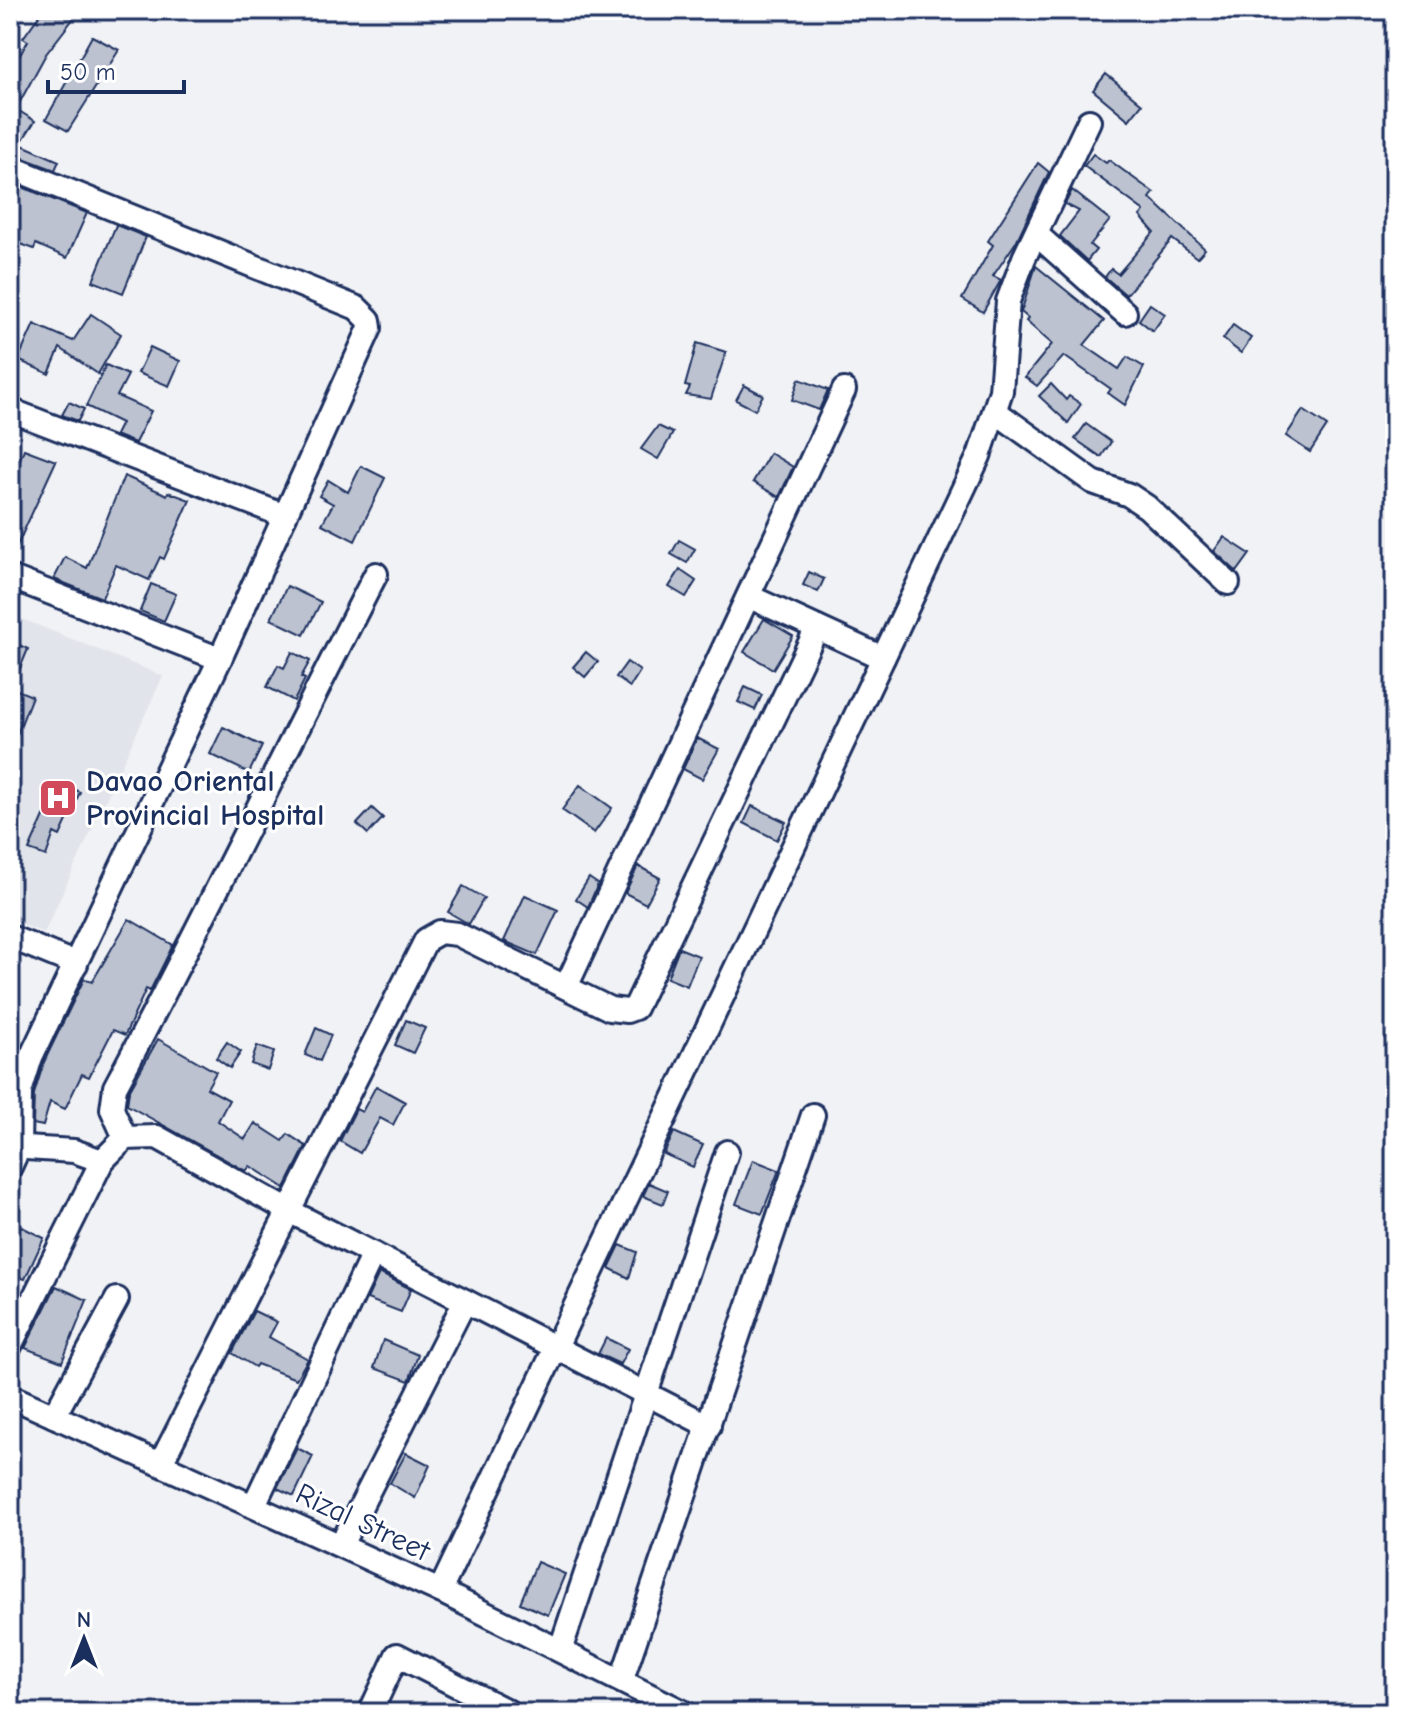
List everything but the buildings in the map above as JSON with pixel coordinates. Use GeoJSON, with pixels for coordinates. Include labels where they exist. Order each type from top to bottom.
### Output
{"type":"FeatureCollection","features":[{"type":"Feature","properties":{"kind":"street"},"geometry":{"type":"LineString","coordinates":[[440,1591],[883,658],[996,412],[1008,301],[1089,121]]}},
{"type":"Feature","properties":{"kind":"street"},"geometry":{"type":"LineString","coordinates":[[10,167],[365,313],[369,320],[368,337],[220,659],[31,1057],[20,1092],[13,1153],[74,1151],[102,1161]]}},
{"type":"Feature","properties":{"kind":"street"},"geometry":{"type":"LineString","coordinates":[[1036,234],[1125,313]]}},
{"type":"Feature","properties":{"kind":"street"},"geometry":{"type":"LineString","coordinates":[[566,987],[844,390]]}},
{"type":"Feature","properties":{"kind":"street"},"geometry":{"type":"LineString","coordinates":[[10,410],[285,516]]}},
{"type":"Feature","properties":{"kind":"street"},"geometry":{"type":"LineString","coordinates":[[996,412],[1093,482],[1129,495],[1147,507],[1228,583]]}},
{"type":"Feature","properties":{"kind":"street"},"geometry":{"type":"LineString","coordinates":[[125,1138],[112,1109],[115,1087],[189,949],[376,574]]}},
{"type":"Feature","properties":{"kind":"street"},"geometry":{"type":"LineString","coordinates":[[10,577],[220,659]]}},
{"type":"Feature","properties":{"kind":"street"},"geometry":{"type":"LineString","coordinates":[[750,597],[883,658]]}},
{"type":"Feature","properties":{"kind":"street"},"geometry":{"type":"LineString","coordinates":[[161,1463],[291,1212],[419,950],[433,934],[457,934],[618,1011],[635,1008],[817,628]]}},
{"type":"Feature","properties":{"kind":"street"},"geometry":{"type":"LineString","coordinates":[[10,937],[76,964]]}},
{"type":"Feature","properties":{"kind":"street"},"geometry":{"type":"LineString","coordinates":[[622,1679],[813,1115]]}},
{"type":"Feature","properties":{"kind":"street"},"geometry":{"type":"LineString","coordinates":[[10,1346],[102,1161],[125,1138],[136,1135],[157,1137],[291,1212],[709,1426]]}},
{"type":"Feature","properties":{"kind":"street"},"geometry":{"type":"LineString","coordinates":[[561,1648],[727,1152]]}},
{"type":"Feature","properties":{"kind":"street"},"geometry":{"type":"LineString","coordinates":[[254,1505],[373,1254]]}},
{"type":"Feature","properties":{"kind":"street"},"geometry":{"type":"LineString","coordinates":[[54,1416],[117,1299]]}},
{"type":"Feature","properties":{"kind":"street"},"geometry":{"type":"LineString","coordinates":[[341,1545],[465,1301]]}},
{"type":"Feature","properties":{"kind":"street","name":"Rizal Street"},"geometry":{"type":"LineString","coordinates":[[10,1396],[440,1591],[561,1648],[685,1713]]}},
{"type":"Feature","properties":{"kind":"street"},"geometry":{"type":"LineString","coordinates":[[370,1713],[397,1655],[511,1713]]}},
{"type":"Feature","properties":{"kind":"shaded area","name":"Davao Oriental Provincial Hospital"},"geometry":{"type":"Polygon","coordinates":[[[10,614],[163,676],[44,933],[10,919],[10,614]]]}},
{"type":"Feature","properties":{"kind":"place","name":"Davao Oriental Provincial Hospital"},"geometry":{"type":"Point","coordinates":[58,798]}}]}
